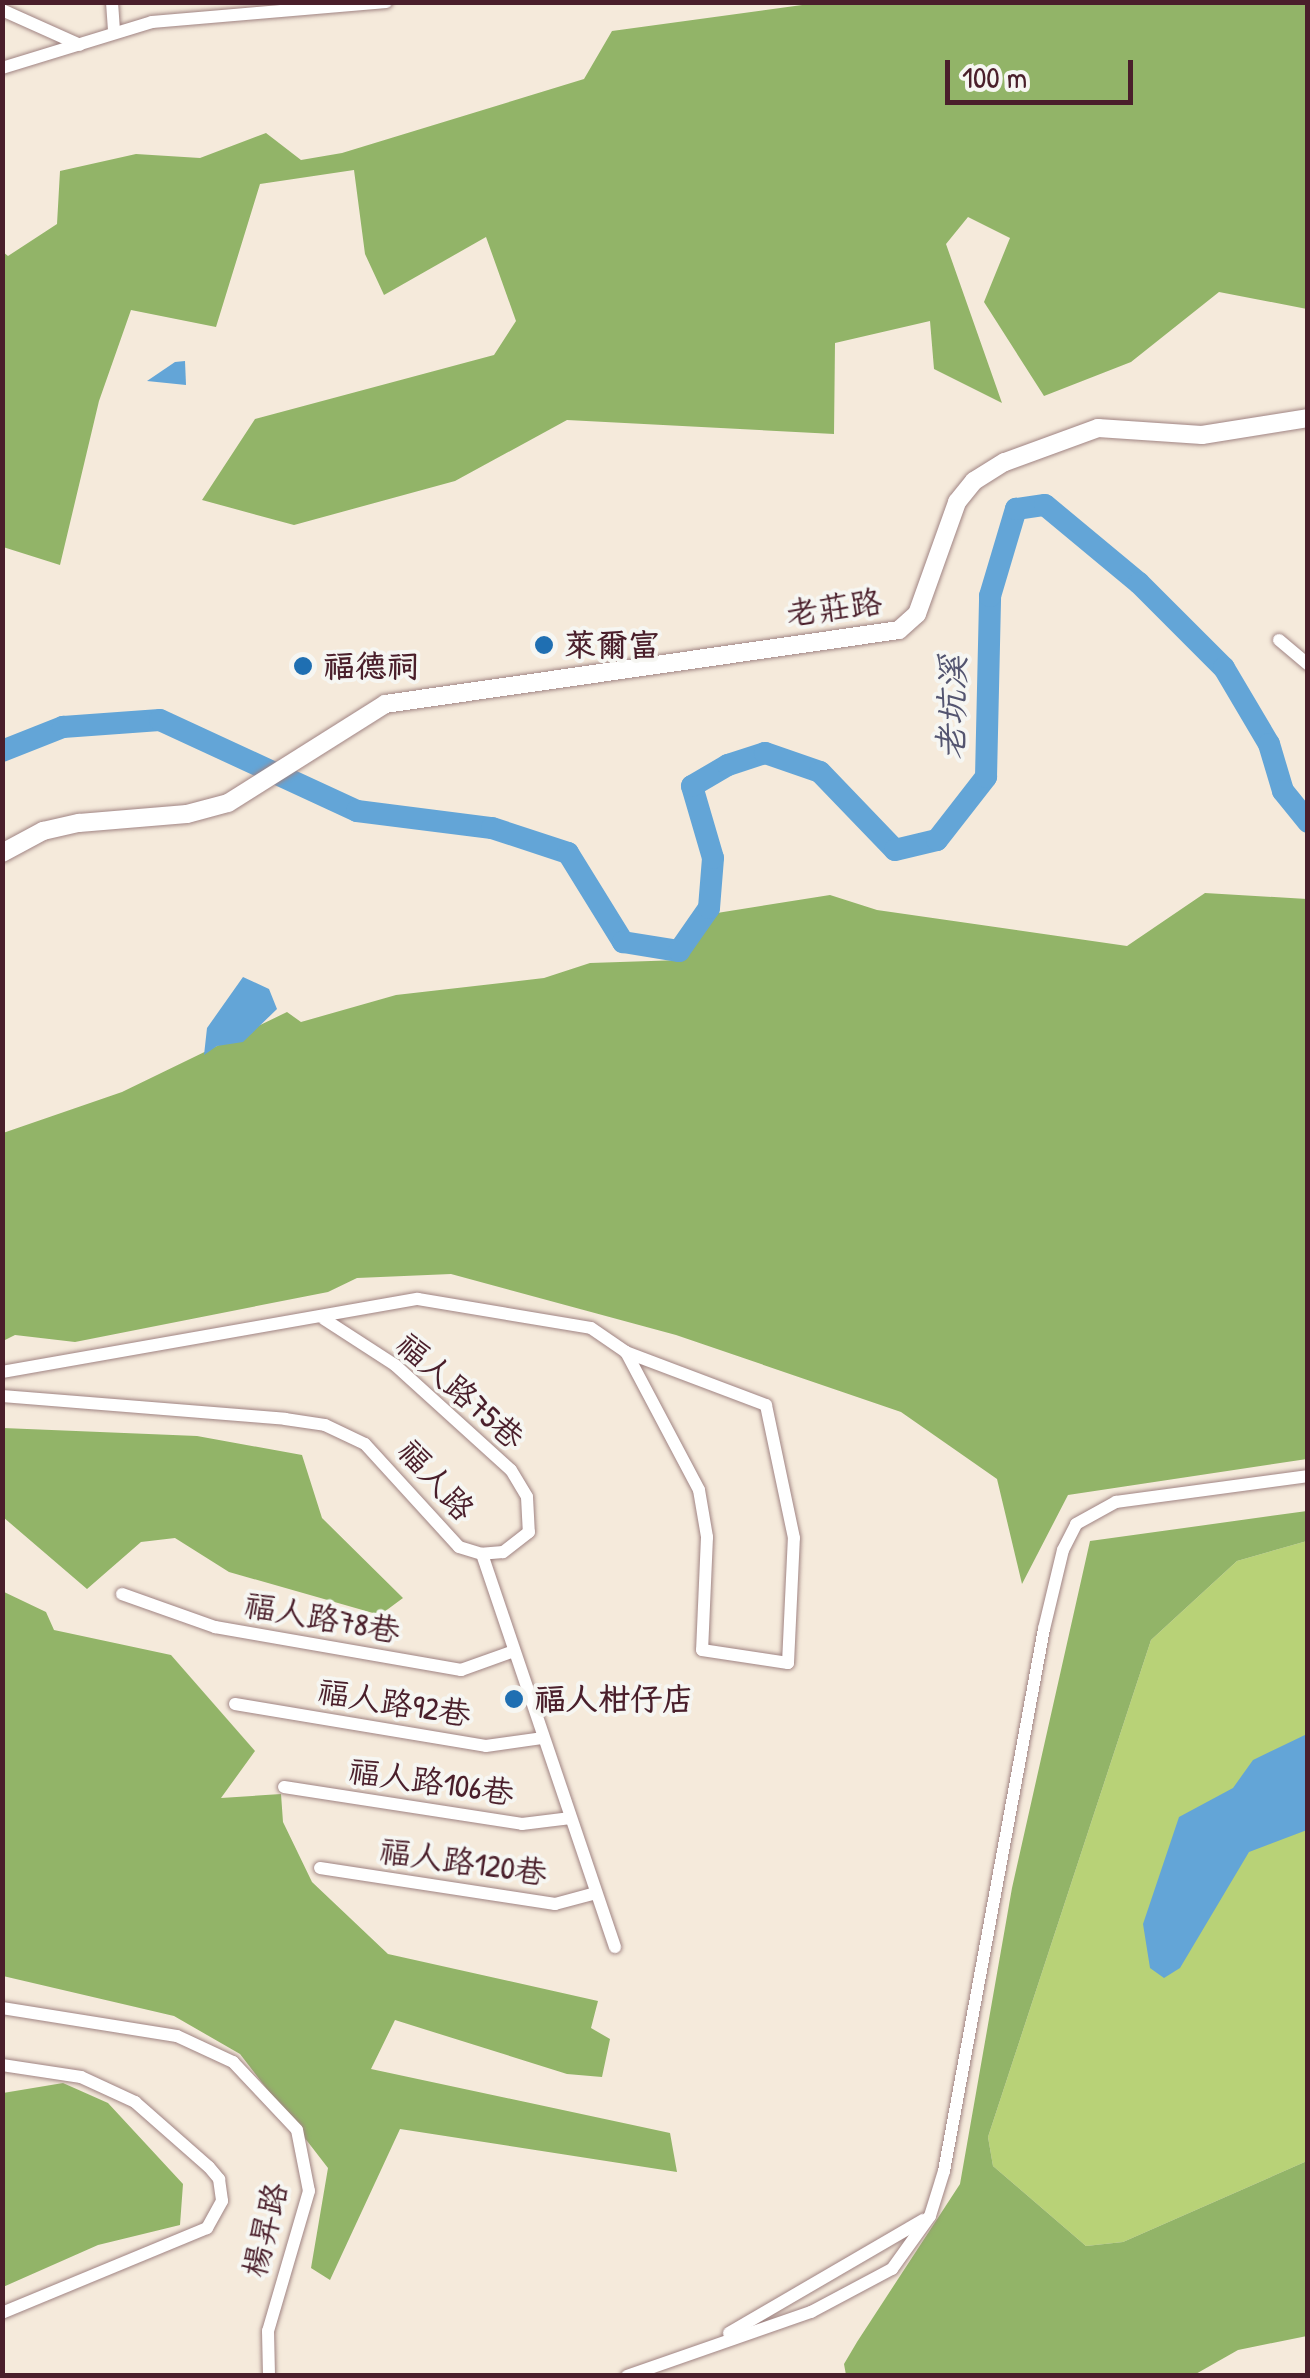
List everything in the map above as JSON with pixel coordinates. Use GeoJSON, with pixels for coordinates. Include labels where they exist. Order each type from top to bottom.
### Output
{"type":"FeatureCollection","features":[{"type":"Feature","properties":{"kind":"street"},"geometry":{"type":"LineString","coordinates":[[112,2],[114,32]]}},
{"type":"Feature","properties":{"kind":"street"},"geometry":{"type":"LineString","coordinates":[[306,2],[329,12]]}},
{"type":"Feature","properties":{"kind":"street"},"geometry":{"type":"LineString","coordinates":[[2,68],[152,22],[329,12],[386,2]]}},
{"type":"Feature","properties":{"kind":"street"},"geometry":{"type":"LineString","coordinates":[[2,10],[80,45]]}},
{"type":"Feature","properties":{"kind":"street","name":"老莊路"},"geometry":{"type":"LineString","coordinates":[[2,854],[42,831],[78,823],[188,814],[228,803],[283,766],[399,701],[899,630],[917,614],[957,502],[974,481],[1005,462],[1098,428],[1202,435],[1308,418]]}},
{"type":"Feature","properties":{"kind":"street"},"geometry":{"type":"LineString","coordinates":[[1280,640],[1308,664]]}},
{"type":"Feature","properties":{"kind":"street","name":"福人路75巷"},"geometry":{"type":"LineString","coordinates":[[2,1372],[324,1320],[418,1299],[544,1316],[613,1337],[626,1352],[699,1490],[707,1537],[702,1650],[788,1664],[794,1538],[766,1405],[626,1352]]}},
{"type":"Feature","properties":{"kind":"street","name":"福人路75巷"},"geometry":{"type":"LineString","coordinates":[[324,1320],[395,1365],[511,1470],[527,1497],[529,1532],[503,1552],[482,1554]]}},
{"type":"Feature","properties":{"kind":"street","name":"福人路"},"geometry":{"type":"LineString","coordinates":[[2,1396],[326,1425],[365,1444],[459,1547],[482,1554],[615,1948]]}},
{"type":"Feature","properties":{"kind":"street"},"geometry":{"type":"LineString","coordinates":[[627,2376],[720,2338],[811,2312],[892,2269],[930,2216],[944,2171],[1062,1550],[1076,1524],[1116,1502],[1308,1476]]}},
{"type":"Feature","properties":{"kind":"street","name":"福人路78巷"},"geometry":{"type":"LineString","coordinates":[[122,1594],[215,1627],[461,1670],[514,1652]]}},
{"type":"Feature","properties":{"kind":"street","name":"福人路92巷"},"geometry":{"type":"LineString","coordinates":[[236,1704],[486,1746],[544,1738]]}},
{"type":"Feature","properties":{"kind":"street","name":"福人路106巷"},"geometry":{"type":"LineString","coordinates":[[284,1787],[522,1824],[571,1818]]}},
{"type":"Feature","properties":{"kind":"street","name":"福人路120巷"},"geometry":{"type":"LineString","coordinates":[[320,1868],[555,1904],[596,1893]]}},
{"type":"Feature","properties":{"kind":"street","name":"楊昇路"},"geometry":{"type":"LineString","coordinates":[[2,2008],[177,2036],[233,2062],[297,2130],[309,2191],[268,2331],[268,2376]]}},
{"type":"Feature","properties":{"kind":"street","name":"楊昇路"},"geometry":{"type":"LineString","coordinates":[[2,2064],[81,2077],[135,2102],[220,2179],[222,2202],[208,2228],[2,2313]]}},
{"type":"Feature","properties":{"kind":"street"},"geometry":{"type":"LineString","coordinates":[[720,2338],[930,2216]]}},
{"type":"Feature","properties":{"kind":"green space"},"geometry":{"type":"Polygon","coordinates":[[[824,2],[1307,3],[1307,309],[1219,292],[1131,362],[1044,396],[984,302],[1010,238],[968,217],[946,244],[1002,403],[934,369],[930,321],[835,343],[834,434],[567,420],[455,481],[294,525],[202,500],[255,419],[494,355],[516,321],[486,237],[384,295],[365,254],[354,170],[260,184],[216,327],[131,310],[99,401],[60,565],[3,547],[3,252],[8,256],[57,224],[60,171],[136,154],[200,158],[266,133],[301,160],[342,153],[584,79],[612,31],[824,2]]]}},
{"type":"Feature","properties":{"kind":"green space"},"geometry":{"type":"Polygon","coordinates":[[[1205,893],[1307,899],[1307,1459],[1068,1495],[1022,1584],[997,1479],[901,1412],[676,1335],[451,1274],[357,1278],[328,1292],[75,1342],[15,1335],[3,1341],[3,1133],[122,1092],[287,1012],[301,1022],[396,995],[544,978],[590,963],[681,960],[717,913],[830,895],[877,910],[1127,946],[1205,893]]]}},
{"type":"Feature","properties":{"kind":"green space"},"geometry":{"type":"Polygon","coordinates":[[[3,1428],[197,1436],[302,1455],[322,1518],[403,1598],[380,1615],[229,1572],[175,1538],[141,1542],[87,1589],[3,1517],[3,1428]]]}},
{"type":"Feature","properties":{"kind":"green space"},"geometry":{"type":"Polygon","coordinates":[[[1307,1511],[1307,1541],[1237,1561],[1151,1640],[988,2137],[993,2166],[1086,2246],[1123,2242],[1307,2161],[1307,2336],[1238,2350],[1194,2375],[846,2375],[844,2364],[857,2342],[960,2184],[1012,1888],[1090,1541],[1307,1511]]]}},
{"type":"Feature","properties":{"kind":"green space"},"geometry":{"type":"Polygon","coordinates":[[[1307,1541],[1307,2161],[1123,2242],[1086,2246],[993,2166],[988,2137],[1151,1640],[1237,1561],[1307,1541]]]}},
{"type":"Feature","properties":{"kind":"green space"},"geometry":{"type":"Polygon","coordinates":[[[2,1591],[46,1612],[54,1630],[171,1655],[255,1751],[221,1798],[281,1794],[283,1822],[312,1882],[388,1954],[598,2001],[591,2028],[610,2039],[602,2077],[567,2074],[395,2020],[371,2069],[670,2133],[677,2172],[400,2129],[330,2280],[311,2268],[328,2168],[240,2054],[174,2016],[3,1976],[2,1591]]]}},
{"type":"Feature","properties":{"kind":"green space"},"geometry":{"type":"Polygon","coordinates":[[[63,2083],[108,2103],[183,2184],[180,2225],[98,2245],[3,2287],[3,2093],[63,2083]]]}},
{"type":"Feature","properties":{"kind":"water"},"geometry":{"type":"Polygon","coordinates":[[[185,361],[186,385],[147,381],[175,362],[185,361]]]}},
{"type":"Feature","properties":{"kind":"water"},"geometry":{"type":"Polygon","coordinates":[[[243,977],[269,989],[277,1009],[243,1042],[217,1046],[204,1055],[207,1028],[243,977]]]}},
{"type":"Feature","properties":{"kind":"water"},"geometry":{"type":"Polygon","coordinates":[[[1307,1734],[1307,1830],[1249,1852],[1180,1968],[1164,1978],[1150,1968],[1143,1924],[1179,1817],[1233,1788],[1253,1760],[1307,1734]]]}},
{"type":"Feature","properties":{"kind":"waterway","name":"老坑溪"},"geometry":{"type":"LineString","coordinates":[[2,751],[63,727],[160,720],[357,811],[492,828],[568,853],[623,942],[679,951],[709,908],[713,858],[692,786],[728,765],[765,753],[820,772],[895,850],[937,840],[986,777],[990,596],[1016,509],[1045,505],[1139,583],[1224,668],[1269,744],[1283,791],[1308,822]]}},
{"type":"Feature","properties":{"kind":"place","name":"萊爾富"},"geometry":{"type":"Point","coordinates":[544,645]}},
{"type":"Feature","properties":{"kind":"place","name":"福德祠"},"geometry":{"type":"Point","coordinates":[303,666]}},
{"type":"Feature","properties":{"kind":"place","name":"福人柑仔店"},"geometry":{"type":"Point","coordinates":[514,1699]}}]}
